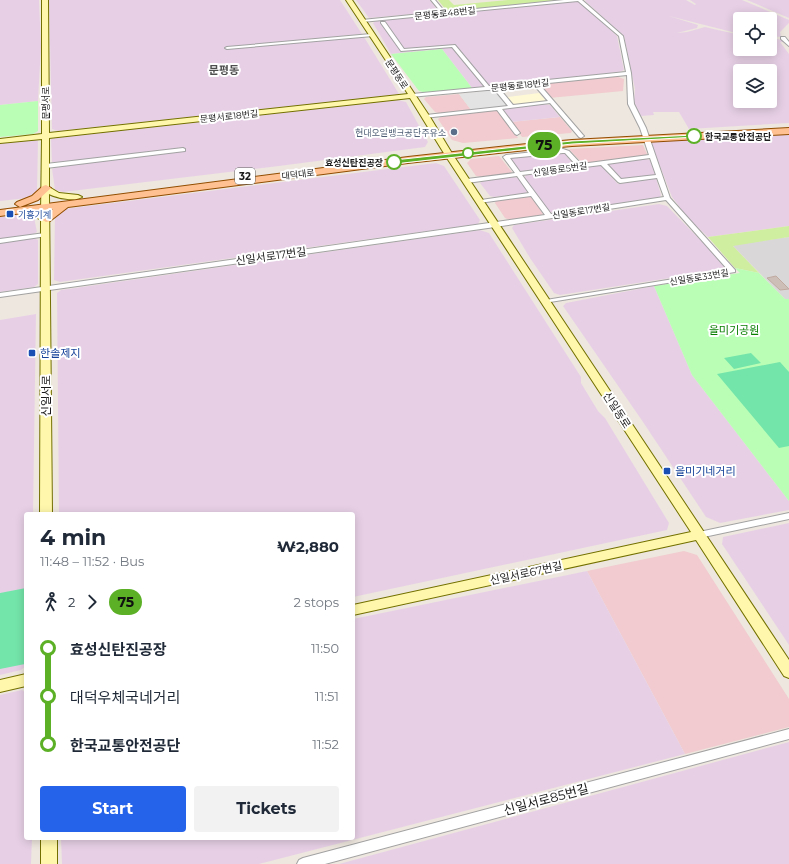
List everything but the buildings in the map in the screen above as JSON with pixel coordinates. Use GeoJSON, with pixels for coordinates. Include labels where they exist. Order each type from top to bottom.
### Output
{"type":"FeatureCollection","features":[{"type":"Feature","properties":{"kind":"main road","name":"문평서로"},"geometry":{"type":"LineString","coordinates":[[45,0],[45,204]]}},
{"type":"Feature","properties":{"kind":"main road","name":"문평동로"},"geometry":{"type":"LineString","coordinates":[[348,0],[426,117],[447,152]]}},
{"type":"Feature","properties":{"kind":"main road","name":"문평서로18번길"},"geometry":{"type":"LineString","coordinates":[[0,140],[412,96]]}},
{"type":"Feature","properties":{"kind":"main road","name":"대덕대로"},"geometry":{"type":"LineString","coordinates":[[447,152],[789,126]]}},
{"type":"Feature","properties":{"kind":"main road","name":"대덕대로"},"geometry":{"type":"LineString","coordinates":[[0,212],[19,207],[581,136],[645,136],[789,130]]}},
{"type":"Feature","properties":{"kind":"main road","name":"신일동로"},"geometry":{"type":"LineString","coordinates":[[447,152],[789,672]]}},
{"type":"Feature","properties":{"kind":"main road"},"geometry":{"type":"LineString","coordinates":[[19,207],[35,198],[46,188],[57,195],[77,200]]}},
{"type":"Feature","properties":{"kind":"main road"},"geometry":{"type":"LineString","coordinates":[[19,207],[46,219],[57,210],[77,200]]}},
{"type":"Feature","properties":{"kind":"main road","name":"신일서로"},"geometry":{"type":"LineString","coordinates":[[45,204],[46,512]]}},
{"type":"Feature","properties":{"kind":"main road","name":"대덕대로"},"geometry":{"type":"LineString","coordinates":[[0,206],[19,207]]}},
{"type":"Feature","properties":{"kind":"main road","name":"신일서로67번길"},"geometry":{"type":"LineString","coordinates":[[355,610],[699,535]]}},
{"type":"Feature","properties":{"kind":"main road"},"geometry":{"type":"LineString","coordinates":[[0,686],[24,680]]}},
{"type":"Feature","properties":{"kind":"main road"},"geometry":{"type":"LineString","coordinates":[[49,840],[49,864]]}},
{"type":"Feature","properties":{"kind":"street"},"geometry":{"type":"LineString","coordinates":[[433,0],[444,13]]}},
{"type":"Feature","properties":{"kind":"street","name":"문평동로48번길"},"geometry":{"type":"LineString","coordinates":[[362,21],[576,0]]}},
{"type":"Feature","properties":{"kind":"street","name":"신일동로33번길"},"geometry":{"type":"LineString","coordinates":[[546,302],[733,271],[667,198],[645,136],[631,104],[629,73],[621,36],[580,0]]}},
{"type":"Feature","properties":{"kind":"street"},"geometry":{"type":"LineString","coordinates":[[383,23],[402,50],[453,46],[489,89]]}},
{"type":"Feature","properties":{"kind":"street"},"geometry":{"type":"LineString","coordinates":[[227,48],[371,35]]}},
{"type":"Feature","properties":{"kind":"street"},"geometry":{"type":"LineString","coordinates":[[783,38],[789,45]]}},
{"type":"Feature","properties":{"kind":"street","name":"문평동로18번길"},"geometry":{"type":"LineString","coordinates":[[412,96],[629,73]]}},
{"type":"Feature","properties":{"kind":"street"},"geometry":{"type":"LineString","coordinates":[[535,83],[581,136]]}},
{"type":"Feature","properties":{"kind":"street"},"geometry":{"type":"LineString","coordinates":[[496,88],[512,107]]}},
{"type":"Feature","properties":{"kind":"street"},"geometry":{"type":"LineString","coordinates":[[426,117],[550,102]]}},
{"type":"Feature","properties":{"kind":"street"},"geometry":{"type":"LineString","coordinates":[[498,108],[517,133]]}},
{"type":"Feature","properties":{"kind":"street"},"geometry":{"type":"LineString","coordinates":[[46,166],[182,150]]}},
{"type":"Feature","properties":{"kind":"street"},"geometry":{"type":"LineString","coordinates":[[549,216],[506,157],[563,151],[567,152],[580,166]]}},
{"type":"Feature","properties":{"kind":"street","name":"신일동로5번길"},"geometry":{"type":"LineString","coordinates":[[468,182],[652,156]]}},
{"type":"Feature","properties":{"kind":"street"},"geometry":{"type":"LineString","coordinates":[[603,163],[620,182],[659,176]]}},
{"type":"Feature","properties":{"kind":"street"},"geometry":{"type":"LineString","coordinates":[[481,202],[532,194]]}},
{"type":"Feature","properties":{"kind":"street","name":"신일동로17번길"},"geometry":{"type":"LineString","coordinates":[[495,225],[667,198]]}},
{"type":"Feature","properties":{"kind":"street","name":"신일서로17번길"},"geometry":{"type":"LineString","coordinates":[[0,295],[495,225]]}},
{"type":"Feature","properties":{"kind":"street"},"geometry":{"type":"LineString","coordinates":[[0,242],[45,235]]}},
{"type":"Feature","properties":{"kind":"street"},"geometry":{"type":"LineString","coordinates":[[699,535],[789,516]]}},
{"type":"Feature","properties":{"kind":"street","name":"신일서로85번길"},"geometry":{"type":"LineString","coordinates":[[303,864],[789,734]]}},
{"type":"Feature","properties":{"kind":"shaded area"},"geometry":{"type":"Polygon","coordinates":[[[0,0],[39,0],[41,46],[38,101],[0,105],[0,0]]]}},
{"type":"Feature","properties":{"kind":"shaded area"},"geometry":{"type":"Polygon","coordinates":[[[49,0],[340,0],[362,34],[225,47],[225,49],[364,37],[399,94],[58,131],[52,129],[49,0]]]}},
{"type":"Feature","properties":{"kind":"shaded area"},"geometry":{"type":"Polygon","coordinates":[[[356,0],[430,0],[438,11],[369,18],[356,0]]]}},
{"type":"Feature","properties":{"kind":"shaded area"},"geometry":{"type":"Polygon","coordinates":[[[686,0],[695,5],[696,4],[690,0],[742,0],[770,12],[733,12],[733,32],[669,16],[698,25],[697,28],[677,33],[705,27],[733,33],[733,56],[777,56],[777,39],[783,40],[784,42],[780,42],[789,54],[789,123],[689,129],[679,112],[653,112],[654,115],[641,116],[634,102],[635,89],[624,36],[585,1],[686,0]]]}},
{"type":"Feature","properties":{"kind":"shaded area"},"geometry":{"type":"Polygon","coordinates":[[[747,0],[789,0],[789,18],[747,0]]]}},
{"type":"Feature","properties":{"kind":"shaded area"},"geometry":{"type":"Polygon","coordinates":[[[576,1],[580,2],[617,36],[624,70],[619,72],[472,88],[442,49],[391,54],[373,23],[376,21],[576,1]]]}},
{"type":"Feature","properties":{"kind":"shaded area"},"geometry":{"type":"Polygon","coordinates":[[[777,15],[789,20],[789,23],[780,32],[781,37],[777,37],[777,15]]]}},
{"type":"Feature","properties":{"kind":"shaded area"},"geometry":{"type":"Polygon","coordinates":[[[615,76],[624,79],[623,91],[549,98],[541,87],[543,84],[615,76]]]}},
{"type":"Feature","properties":{"kind":"shaded area"},"geometry":{"type":"Polygon","coordinates":[[[491,90],[496,92],[508,104],[505,106],[471,110],[459,94],[491,90]]]}},
{"type":"Feature","properties":{"kind":"shaded area"},"geometry":{"type":"Polygon","coordinates":[[[539,93],[545,100],[543,102],[518,105],[512,103],[507,97],[539,93]]]}},
{"type":"Feature","properties":{"kind":"shaded area"},"geometry":{"type":"Polygon","coordinates":[[[459,94],[471,110],[441,114],[435,112],[424,99],[426,97],[459,94]]]}},
{"type":"Feature","properties":{"kind":"shaded area"},"geometry":{"type":"Polygon","coordinates":[[[398,100],[406,102],[428,142],[425,147],[63,192],[55,190],[52,169],[56,167],[184,151],[184,149],[56,163],[52,162],[51,139],[58,136],[398,100]]]}},
{"type":"Feature","properties":{"kind":"shaded area"},"geometry":{"type":"Polygon","coordinates":[[[543,104],[550,105],[560,117],[511,122],[503,111],[505,109],[543,104]]]}},
{"type":"Feature","properties":{"kind":"shaded area"},"geometry":{"type":"Polygon","coordinates":[[[494,110],[499,112],[518,138],[463,143],[452,140],[438,119],[442,116],[494,110]]]}},
{"type":"Feature","properties":{"kind":"shaded area"},"geometry":{"type":"Polygon","coordinates":[[[560,117],[572,131],[571,133],[522,137],[511,122],[560,117]]]}},
{"type":"Feature","properties":{"kind":"shaded area"},"geometry":{"type":"Polygon","coordinates":[[[789,134],[789,226],[708,237],[688,218],[672,197],[651,143],[654,142],[789,134]]]}},
{"type":"Feature","properties":{"kind":"shaded area"},"geometry":{"type":"Polygon","coordinates":[[[34,139],[38,141],[37,192],[27,198],[0,201],[0,143],[34,139]]]}},
{"type":"Feature","properties":{"kind":"shaded area"},"geometry":{"type":"Polygon","coordinates":[[[643,145],[647,154],[645,156],[585,163],[581,162],[569,149],[643,145]]]}},
{"type":"Feature","properties":{"kind":"shaded area"},"geometry":{"type":"Polygon","coordinates":[[[565,154],[573,164],[572,165],[523,172],[519,171],[510,159],[510,157],[565,154]]]}},
{"type":"Feature","properties":{"kind":"shaded area"},"geometry":{"type":"Polygon","coordinates":[[[499,156],[512,172],[511,173],[481,177],[476,176],[467,163],[471,159],[499,156]]]}},
{"type":"Feature","properties":{"kind":"shaded area"},"geometry":{"type":"Polygon","coordinates":[[[644,159],[650,160],[655,174],[654,175],[623,180],[619,179],[608,166],[610,164],[644,159]]]}},
{"type":"Feature","properties":{"kind":"shaded area"},"geometry":{"type":"Polygon","coordinates":[[[436,163],[444,166],[480,220],[478,224],[60,282],[54,280],[55,215],[64,209],[436,163]]]}},
{"type":"Feature","properties":{"kind":"shaded area"},"geometry":{"type":"Polygon","coordinates":[[[598,165],[602,167],[618,184],[656,178],[661,195],[660,197],[554,213],[550,212],[524,178],[526,175],[598,165]]]}},
{"type":"Feature","properties":{"kind":"shaded area"},"geometry":{"type":"Polygon","coordinates":[[[514,177],[518,178],[527,191],[526,193],[494,197],[490,196],[480,183],[483,181],[514,177]]]}},
{"type":"Feature","properties":{"kind":"shaded area"},"geometry":{"type":"Polygon","coordinates":[[[529,196],[532,197],[543,214],[510,220],[505,218],[495,203],[496,201],[529,196]]]}},
{"type":"Feature","properties":{"kind":"shaded area"},"geometry":{"type":"Polygon","coordinates":[[[659,204],[667,206],[712,252],[724,266],[722,270],[560,295],[554,293],[512,228],[514,225],[659,204]]]}},
{"type":"Feature","properties":{"kind":"shaded area"},"geometry":{"type":"Polygon","coordinates":[[[26,214],[34,217],[37,232],[32,235],[0,239],[0,217],[26,214]]]}},
{"type":"Feature","properties":{"kind":"shaded area"},"geometry":{"type":"Polygon","coordinates":[[[480,230],[489,233],[581,377],[581,383],[598,411],[605,418],[669,523],[667,530],[355,597],[355,512],[59,512],[57,293],[61,290],[480,230]]]}},
{"type":"Feature","properties":{"kind":"shaded area"},"geometry":{"type":"Polygon","coordinates":[[[789,237],[789,299],[785,299],[732,245],[789,237]]]}},
{"type":"Feature","properties":{"kind":"shaded area"},"geometry":{"type":"Polygon","coordinates":[[[34,238],[38,240],[38,284],[34,287],[0,292],[0,243],[34,238]]]}},
{"type":"Feature","properties":{"kind":"shaded area"},"geometry":{"type":"Polygon","coordinates":[[[654,286],[692,375],[789,501],[789,510],[720,523],[706,517],[563,306],[566,303],[654,286]]]}},
{"type":"Feature","properties":{"kind":"shaded area"},"geometry":{"type":"Polygon","coordinates":[[[36,314],[33,512],[24,512],[24,668],[21,670],[0,675],[0,320],[36,314]]]}},
{"type":"Feature","properties":{"kind":"shaded area"},"geometry":{"type":"Polygon","coordinates":[[[789,523],[789,645],[722,544],[723,537],[789,523]]]}},
{"type":"Feature","properties":{"kind":"shaded area"},"geometry":{"type":"Polygon","coordinates":[[[684,551],[697,555],[789,699],[789,727],[685,754],[587,571],[684,551]]]}},
{"type":"Feature","properties":{"kind":"shaded area"},"geometry":{"type":"Polygon","coordinates":[[[587,571],[685,754],[355,839],[355,619],[587,571]]]}},
{"type":"Feature","properties":{"kind":"shaded area"},"geometry":{"type":"Polygon","coordinates":[[[22,690],[24,692],[24,840],[32,840],[31,864],[0,864],[0,695],[22,690]]]}},
{"type":"Feature","properties":{"kind":"shaded area"},"geometry":{"type":"Polygon","coordinates":[[[789,742],[789,864],[339,864],[789,742]]]}},
{"type":"Feature","properties":{"kind":"shaded area"},"geometry":{"type":"Polygon","coordinates":[[[61,840],[352,840],[259,864],[62,864],[61,840]]]}},
{"type":"Feature","properties":{"kind":"green space"},"geometry":{"type":"Polygon","coordinates":[[[438,0],[449,0],[454,5],[508,0],[560,0],[451,11],[446,10],[438,0]]]}},
{"type":"Feature","properties":{"kind":"green space"},"geometry":{"type":"Polygon","coordinates":[[[442,49],[472,88],[427,93],[419,91],[391,54],[442,49]]]}},
{"type":"Feature","properties":{"kind":"green space"},"geometry":{"type":"Polygon","coordinates":[[[38,101],[38,131],[33,134],[0,137],[0,105],[38,101]]]}},
{"type":"Feature","properties":{"kind":"green space"},"geometry":{"type":"Polygon","coordinates":[[[789,226],[789,237],[733,246],[759,273],[735,268],[708,237],[789,226]]]}},
{"type":"Feature","properties":{"kind":"green space","name":"을미기공원"},"geometry":{"type":"Polygon","coordinates":[[[735,268],[759,273],[785,299],[789,299],[789,501],[692,375],[654,286],[740,273],[735,268]]]}},
{"type":"Feature","properties":{"kind":"green space"},"geometry":{"type":"Polygon","coordinates":[[[751,353],[761,363],[734,369],[724,358],[751,353]]]}},
{"type":"Feature","properties":{"kind":"green space"},"geometry":{"type":"Polygon","coordinates":[[[780,362],[789,372],[789,446],[779,448],[717,374],[780,362]]]}},
{"type":"Feature","properties":{"kind":"green space"},"geometry":{"type":"Polygon","coordinates":[[[24,588],[24,664],[0,669],[0,593],[24,588]]]}},
{"type":"Feature","properties":{"kind":"bus line","name":"75"},"geometry":{"type":"LineString","coordinates":[[394,162],[448,155],[572,143],[694,136]]}},
{"type":"Feature","properties":{"kind":"place","name":"현대오일뱅크공단주유소"},"geometry":{"type":"Point","coordinates":[454,132]}},
{"type":"Feature","properties":{"kind":"place","name":"한국교통안전공단"},"geometry":{"type":"Point","coordinates":[694,136]}},
{"type":"Feature","properties":{"kind":"place","name":"효성신탄진공장"},"geometry":{"type":"Point","coordinates":[394,162]}},
{"type":"Feature","properties":{"kind":"place","name":"기흥기계"},"geometry":{"type":"Point","coordinates":[10,214]}},
{"type":"Feature","properties":{"kind":"place","name":"한솔제지"},"geometry":{"type":"Point","coordinates":[32,353]}},
{"type":"Feature","properties":{"kind":"place","name":"을미기네거리"},"geometry":{"type":"Point","coordinates":[667,471]}},
{"type":"Feature","properties":{"kind":"district","name":"문평동"},"geometry":{"type":"Point","coordinates":[224,70]}}]}
